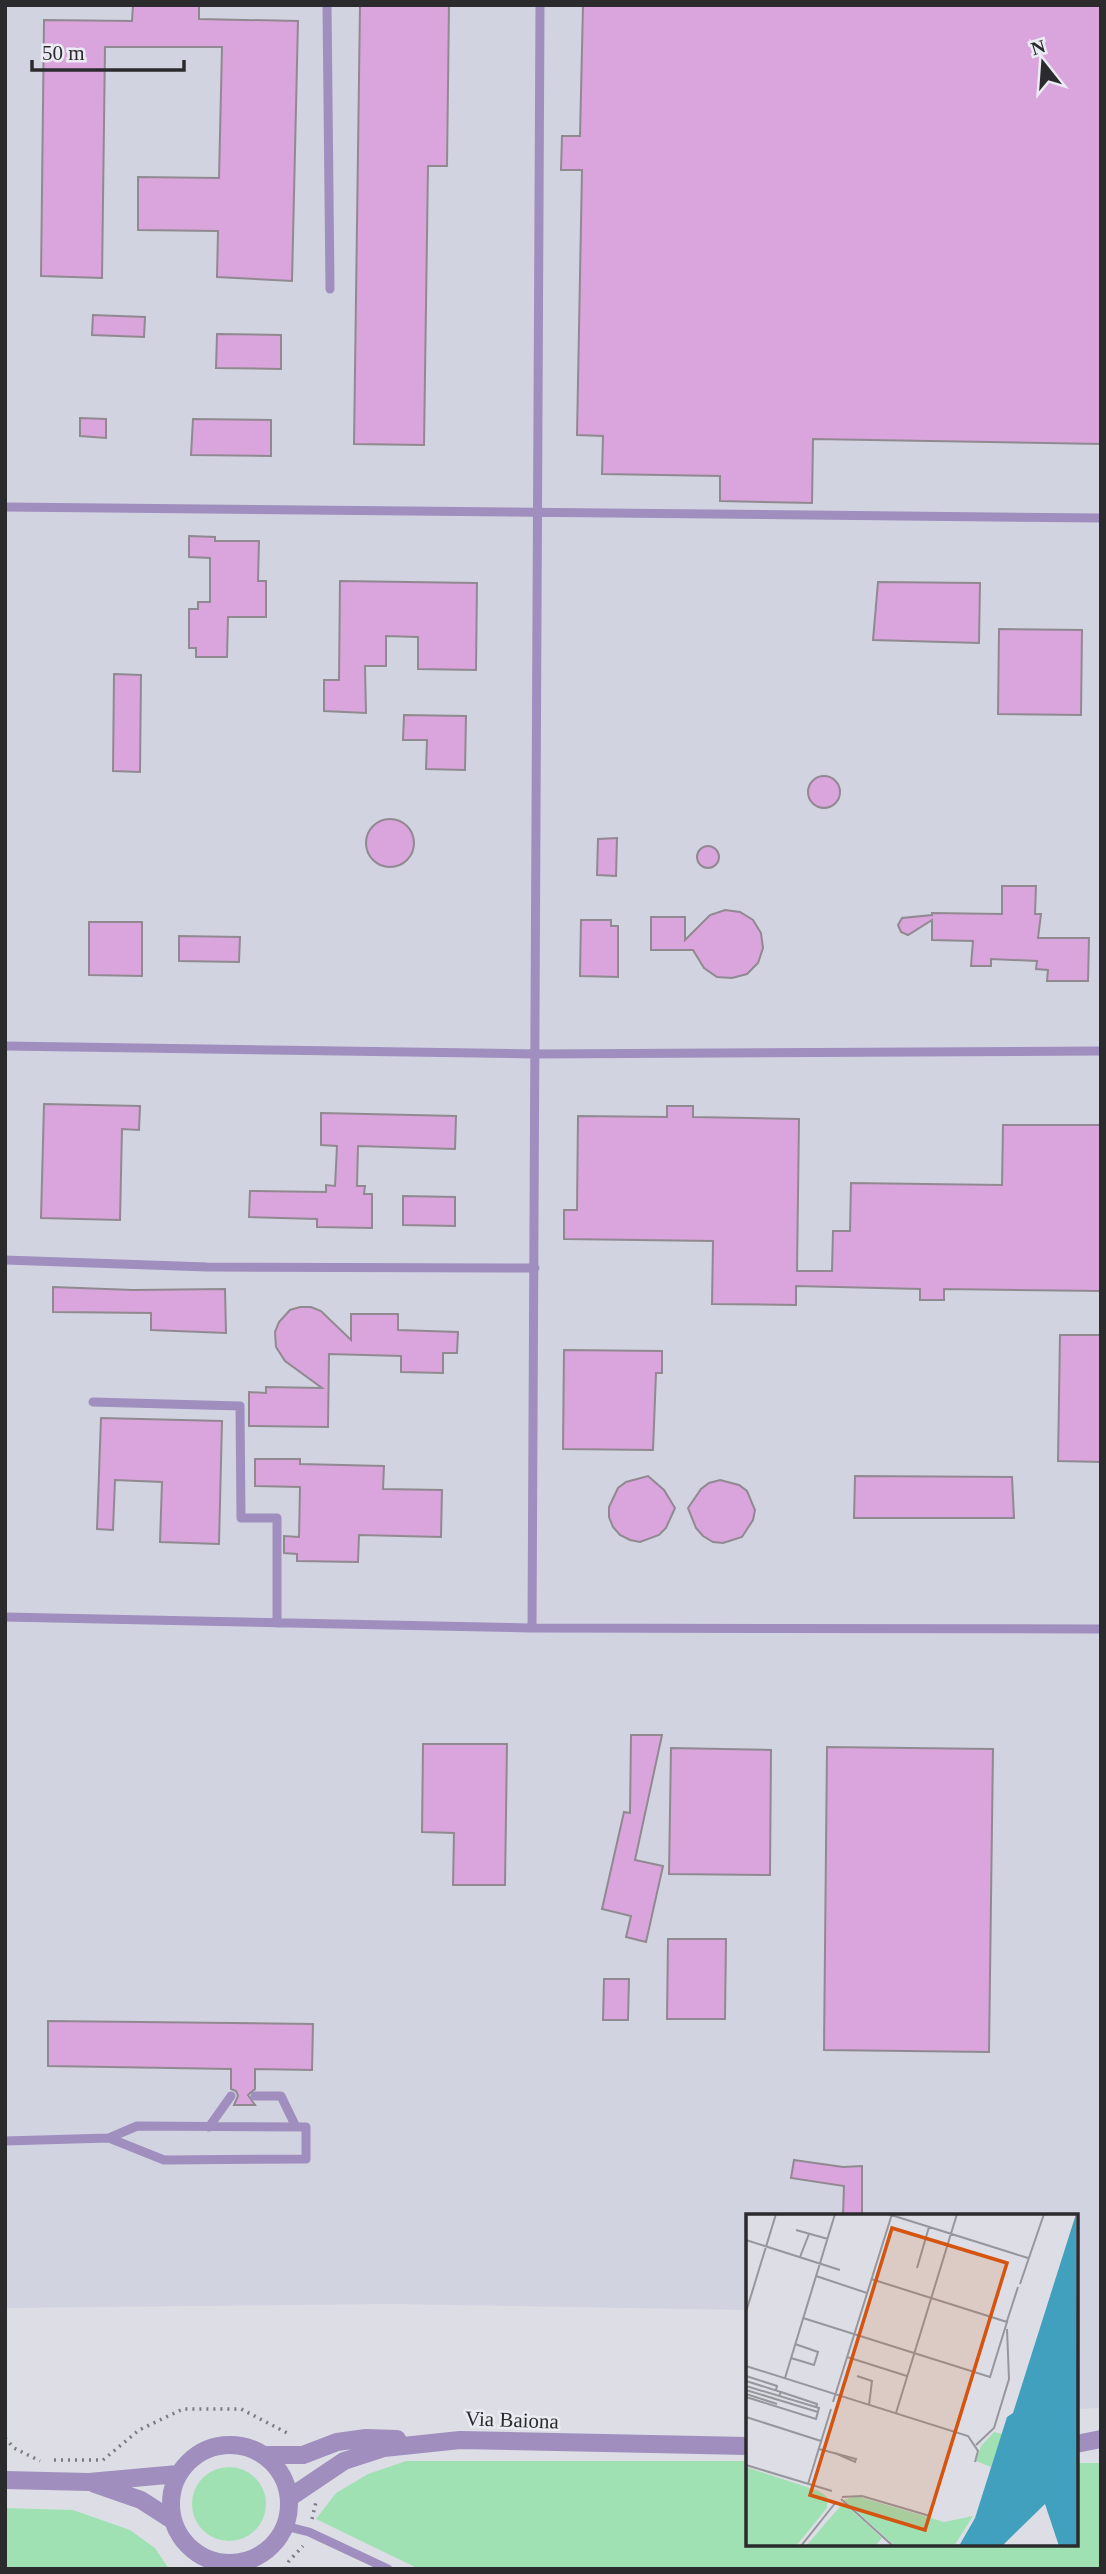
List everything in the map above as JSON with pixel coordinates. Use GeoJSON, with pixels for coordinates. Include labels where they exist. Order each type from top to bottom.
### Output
{"type":"FeatureCollection","features":[{"type":"Feature","properties":{"kind":"street"},"geometry":{"type":"LineString","coordinates":[[264,2455],[303,2455],[337,2442],[366,2438],[460,2440]]}},
{"type":"Feature","properties":{"kind":"street"},"geometry":{"type":"LineString","coordinates":[[1078,2444],[1101,2439]]}},
{"type":"Feature","properties":{"kind":"street","name":"Via Baiona"},"geometry":{"type":"LineString","coordinates":[[289,2498],[344,2461],[384,2448],[460,2440],[746,2446]]}},
{"type":"Feature","properties":{"kind":"street"},"geometry":{"type":"LineString","coordinates":[[227,2444],[247,2446],[264,2455],[285,2481],[289,2498],[285,2526],[274,2543],[247,2565],[209,2560],[194,2551],[177,2532],[172,2520],[170,2504],[178,2474],[191,2459],[208,2449],[227,2444]]}},
{"type":"Feature","properties":{"kind":"street"},"geometry":{"type":"LineString","coordinates":[[5,2480],[89,2482],[178,2474]]}},
{"type":"Feature","properties":{"kind":"street"},"geometry":{"type":"LineString","coordinates":[[89,2482],[141,2500],[172,2520]]}},
{"type":"Feature","properties":{"kind":"street"},"geometry":{"type":"LineString","coordinates":[[194,2551],[200,2569]]}},
{"type":"Feature","properties":{"kind":"lane"},"geometry":{"type":"LineString","coordinates":[[327,5],[330,289]]}},
{"type":"Feature","properties":{"kind":"lane"},"geometry":{"type":"LineString","coordinates":[[532,1628],[540,5]]}},
{"type":"Feature","properties":{"kind":"lane"},"geometry":{"type":"LineString","coordinates":[[5,507],[1101,518]]}},
{"type":"Feature","properties":{"kind":"lane"},"geometry":{"type":"LineString","coordinates":[[5,1046],[536,1054],[1101,1051]]}},
{"type":"Feature","properties":{"kind":"lane"},"geometry":{"type":"LineString","coordinates":[[5,1260],[207,1266],[535,1268]]}},
{"type":"Feature","properties":{"kind":"lane"},"geometry":{"type":"LineString","coordinates":[[93,1402],[240,1406],[241,1518],[277,1518],[277,1623]]}},
{"type":"Feature","properties":{"kind":"lane"},"geometry":{"type":"LineString","coordinates":[[5,1617],[532,1628],[1101,1629]]}},
{"type":"Feature","properties":{"kind":"lane"},"geometry":{"type":"LineString","coordinates":[[209,2127],[231,2096]]}},
{"type":"Feature","properties":{"kind":"lane"},"geometry":{"type":"LineString","coordinates":[[255,2096],[281,2096],[296,2127]]}},
{"type":"Feature","properties":{"kind":"lane"},"geometry":{"type":"LineString","coordinates":[[5,2141],[109,2138],[137,2126],[306,2127],[306,2160],[163,2160],[109,2138]]}},
{"type":"Feature","properties":{"kind":"lane"},"geometry":{"type":"LineString","coordinates":[[285,2526],[309,2532],[388,2569]]}},
{"type":"Feature","properties":{"kind":"path"},"geometry":{"type":"LineString","coordinates":[[5,2438],[14,2448],[37,2461],[103,2460],[139,2430],[183,2409],[241,2409],[291,2435],[303,2455]]}},
{"type":"Feature","properties":{"kind":"path"},"geometry":{"type":"LineString","coordinates":[[286,2569],[289,2561],[302,2549],[309,2532],[317,2499],[316,2479]]}},
{"type":"Feature","properties":{"kind":"shaded area"},"geometry":{"type":"Polygon","coordinates":[[[5,5],[1101,5],[1101,2412],[1098,2408],[1078,2409],[1078,2214],[746,2214],[746,2310],[390,2304],[5,2308],[5,5]]]}},
{"type":"Feature","properties":{"kind":"green space"},"geometry":{"type":"Polygon","coordinates":[[[406,2461],[746,2461],[746,2546],[1078,2546],[1078,2463],[1101,2463],[1101,2569],[419,2569],[316,2519],[336,2493],[368,2474],[406,2461]]]}},
{"type":"Feature","properties":{"kind":"green space"},"geometry":{"type":"Polygon","coordinates":[[[236,2467],[256,2477],[264,2490],[264,2518],[256,2531],[243,2539],[222,2541],[202,2531],[194,2518],[192,2497],[202,2477],[215,2469],[236,2467]]]}},
{"type":"Feature","properties":{"kind":"green space"},"geometry":{"type":"Polygon","coordinates":[[[5,2508],[73,2510],[130,2530],[155,2548],[169,2569],[5,2569],[5,2508]]]}},
{"type":"Feature","properties":{"kind":"building"},"geometry":{"type":"Polygon","coordinates":[[[133,5],[199,5],[199,19],[298,21],[292,281],[217,277],[218,231],[138,230],[138,177],[219,178],[222,47],[105,47],[102,278],[41,276],[44,20],[132,21],[133,5]]]}},
{"type":"Feature","properties":{"kind":"building"},"geometry":{"type":"Polygon","coordinates":[[[360,5],[449,5],[447,166],[428,166],[424,445],[354,444],[360,5]]]}},
{"type":"Feature","properties":{"kind":"building"},"geometry":{"type":"Polygon","coordinates":[[[583,5],[1101,5],[1101,444],[813,439],[812,503],[720,501],[720,476],[602,474],[603,436],[577,435],[582,170],[561,170],[562,136],[580,136],[583,5]]]}},
{"type":"Feature","properties":{"kind":"building"},"geometry":{"type":"Polygon","coordinates":[[[93,315],[145,317],[144,337],[92,335],[93,315]]]}},
{"type":"Feature","properties":{"kind":"building"},"geometry":{"type":"Polygon","coordinates":[[[217,334],[281,335],[281,369],[216,368],[217,334]]]}},
{"type":"Feature","properties":{"kind":"building"},"geometry":{"type":"Polygon","coordinates":[[[80,418],[106,419],[106,438],[80,436],[80,418]]]}},
{"type":"Feature","properties":{"kind":"building"},"geometry":{"type":"Polygon","coordinates":[[[193,419],[271,420],[271,456],[191,455],[193,419]]]}},
{"type":"Feature","properties":{"kind":"building"},"geometry":{"type":"Polygon","coordinates":[[[189,536],[215,537],[215,541],[259,541],[258,581],[266,581],[266,617],[228,617],[227,657],[196,657],[196,648],[189,648],[189,609],[198,609],[198,602],[210,602],[210,558],[189,557],[189,536]]]}},
{"type":"Feature","properties":{"kind":"building"},"geometry":{"type":"Polygon","coordinates":[[[340,581],[477,583],[476,670],[418,669],[418,637],[386,636],[386,666],[365,666],[366,713],[324,711],[324,680],[339,680],[340,581]]]}},
{"type":"Feature","properties":{"kind":"building"},"geometry":{"type":"Polygon","coordinates":[[[878,582],[980,583],[979,643],[873,640],[878,582]]]}},
{"type":"Feature","properties":{"kind":"building"},"geometry":{"type":"Polygon","coordinates":[[[999,629],[1082,630],[1081,715],[998,714],[999,629]]]}},
{"type":"Feature","properties":{"kind":"building"},"geometry":{"type":"Polygon","coordinates":[[[114,674],[141,675],[140,772],[113,771],[114,674]]]}},
{"type":"Feature","properties":{"kind":"building"},"geometry":{"type":"Polygon","coordinates":[[[404,715],[466,716],[465,770],[426,769],[427,740],[403,740],[404,715]]]}},
{"type":"Feature","properties":{"kind":"building"},"geometry":{"type":"Polygon","coordinates":[[[824,776],[836,780],[840,792],[836,804],[824,808],[812,804],[808,792],[812,780],[824,776]]]}},
{"type":"Feature","properties":{"kind":"building"},"geometry":{"type":"Polygon","coordinates":[[[390,819],[407,826],[414,843],[407,860],[390,867],[373,860],[366,843],[373,826],[390,819]]]}},
{"type":"Feature","properties":{"kind":"building"},"geometry":{"type":"Polygon","coordinates":[[[617,838],[616,876],[597,875],[598,839],[617,838]]]}},
{"type":"Feature","properties":{"kind":"building"},"geometry":{"type":"Polygon","coordinates":[[[708,846],[716,849],[719,857],[716,865],[708,868],[700,865],[697,857],[700,849],[708,846]]]}},
{"type":"Feature","properties":{"kind":"building"},"geometry":{"type":"Polygon","coordinates":[[[1002,886],[1036,886],[1035,914],[1041,914],[1038,938],[1089,938],[1088,981],[1047,981],[1048,970],[1036,969],[1037,961],[991,959],[991,966],[971,966],[973,941],[932,940],[932,920],[908,935],[901,932],[898,925],[902,918],[932,913],[1002,914],[1002,886]]]}},
{"type":"Feature","properties":{"kind":"building"},"geometry":{"type":"Polygon","coordinates":[[[725,910],[740,912],[753,920],[761,933],[763,948],[758,963],[747,974],[732,978],[717,977],[704,968],[693,950],[651,950],[651,917],[685,917],[685,940],[710,915],[725,910]]]}},
{"type":"Feature","properties":{"kind":"building"},"geometry":{"type":"Polygon","coordinates":[[[581,920],[611,920],[611,926],[618,926],[618,977],[580,976],[581,920]]]}},
{"type":"Feature","properties":{"kind":"building"},"geometry":{"type":"Polygon","coordinates":[[[89,922],[142,922],[142,976],[89,975],[89,922]]]}},
{"type":"Feature","properties":{"kind":"building"},"geometry":{"type":"Polygon","coordinates":[[[179,936],[240,937],[239,962],[179,961],[179,936]]]}},
{"type":"Feature","properties":{"kind":"building"},"geometry":{"type":"Polygon","coordinates":[[[44,1104],[140,1106],[139,1130],[122,1129],[120,1220],[41,1218],[44,1104]]]}},
{"type":"Feature","properties":{"kind":"building"},"geometry":{"type":"Polygon","coordinates":[[[667,1106],[693,1106],[693,1117],[799,1119],[797,1271],[832,1271],[833,1231],[850,1231],[851,1183],[1002,1185],[1003,1125],[1101,1125],[1101,1291],[944,1289],[944,1300],[920,1300],[920,1289],[796,1286],[796,1305],[712,1304],[713,1241],[564,1239],[564,1210],[577,1210],[578,1116],[667,1117],[667,1106]]]}},
{"type":"Feature","properties":{"kind":"building"},"geometry":{"type":"Polygon","coordinates":[[[321,1113],[456,1116],[455,1149],[358,1146],[357,1186],[365,1186],[364,1194],[372,1194],[372,1228],[317,1227],[317,1219],[249,1217],[250,1191],[326,1192],[326,1185],[335,1186],[337,1146],[321,1145],[321,1113]]]}},
{"type":"Feature","properties":{"kind":"building"},"geometry":{"type":"Polygon","coordinates":[[[403,1196],[455,1197],[455,1226],[403,1225],[403,1196]]]}},
{"type":"Feature","properties":{"kind":"building"},"geometry":{"type":"Polygon","coordinates":[[[53,1287],[225,1289],[226,1333],[151,1330],[151,1313],[53,1312],[53,1287]]]}},
{"type":"Feature","properties":{"kind":"building"},"geometry":{"type":"Polygon","coordinates":[[[300,1307],[321,1311],[351,1340],[351,1314],[398,1314],[398,1330],[458,1332],[457,1353],[443,1353],[443,1373],[401,1372],[401,1356],[329,1354],[328,1427],[249,1426],[249,1392],[266,1393],[266,1387],[322,1388],[285,1361],[276,1347],[275,1332],[279,1322],[290,1310],[300,1307]]]}},
{"type":"Feature","properties":{"kind":"building"},"geometry":{"type":"Polygon","coordinates":[[[1060,1335],[1101,1335],[1101,1462],[1058,1461],[1060,1335]]]}},
{"type":"Feature","properties":{"kind":"building"},"geometry":{"type":"Polygon","coordinates":[[[564,1350],[662,1351],[662,1373],[656,1373],[653,1450],[563,1449],[564,1350]]]}},
{"type":"Feature","properties":{"kind":"building"},"geometry":{"type":"Polygon","coordinates":[[[101,1418],[222,1421],[219,1544],[160,1542],[162,1482],[115,1480],[113,1530],[97,1529],[101,1418]]]}},
{"type":"Feature","properties":{"kind":"building"},"geometry":{"type":"Polygon","coordinates":[[[255,1459],[300,1459],[300,1464],[384,1466],[383,1489],[442,1490],[441,1537],[359,1535],[358,1562],[297,1561],[297,1554],[284,1553],[284,1536],[299,1537],[300,1487],[255,1486],[255,1459]]]}},
{"type":"Feature","properties":{"kind":"building"},"geometry":{"type":"Polygon","coordinates":[[[648,1476],[664,1490],[675,1508],[666,1528],[659,1535],[640,1542],[630,1540],[620,1535],[613,1527],[609,1507],[618,1488],[626,1482],[648,1476]]]}},
{"type":"Feature","properties":{"kind":"building"},"geometry":{"type":"Polygon","coordinates":[[[855,1476],[1012,1477],[1014,1518],[854,1518],[855,1476]]]}},
{"type":"Feature","properties":{"kind":"building"},"geometry":{"type":"Polygon","coordinates":[[[720,1480],[739,1485],[747,1491],[755,1510],[753,1520],[742,1537],[723,1543],[713,1542],[703,1536],[696,1528],[688,1508],[701,1489],[720,1480]]]}},
{"type":"Feature","properties":{"kind":"building"},"geometry":{"type":"Polygon","coordinates":[[[631,1735],[662,1735],[635,1860],[663,1866],[646,1942],[626,1937],[631,1916],[602,1909],[624,1812],[630,1813],[631,1735]]]}},
{"type":"Feature","properties":{"kind":"building"},"geometry":{"type":"Polygon","coordinates":[[[423,1744],[507,1744],[505,1885],[453,1885],[454,1833],[422,1832],[423,1744]]]}},
{"type":"Feature","properties":{"kind":"building"},"geometry":{"type":"Polygon","coordinates":[[[827,1747],[993,1749],[989,2052],[824,2050],[827,1747]]]}},
{"type":"Feature","properties":{"kind":"building"},"geometry":{"type":"Polygon","coordinates":[[[671,1748],[771,1750],[770,1875],[669,1874],[671,1748]]]}},
{"type":"Feature","properties":{"kind":"building"},"geometry":{"type":"Polygon","coordinates":[[[668,1939],[726,1939],[725,2019],[667,2019],[668,1939]]]}},
{"type":"Feature","properties":{"kind":"building"},"geometry":{"type":"Polygon","coordinates":[[[604,1979],[629,1979],[628,2020],[603,2020],[604,1979]]]}},
{"type":"Feature","properties":{"kind":"building"},"geometry":{"type":"Polygon","coordinates":[[[48,2021],[313,2024],[312,2070],[255,2069],[255,2089],[248,2095],[255,2105],[234,2105],[238,2096],[236,2091],[231,2089],[231,2069],[48,2066],[48,2021]]]}},
{"type":"Feature","properties":{"kind":"building"},"geometry":{"type":"Polygon","coordinates":[[[794,2160],[843,2167],[862,2166],[862,2214],[843,2214],[844,2186],[791,2178],[794,2160]]]}}]}
